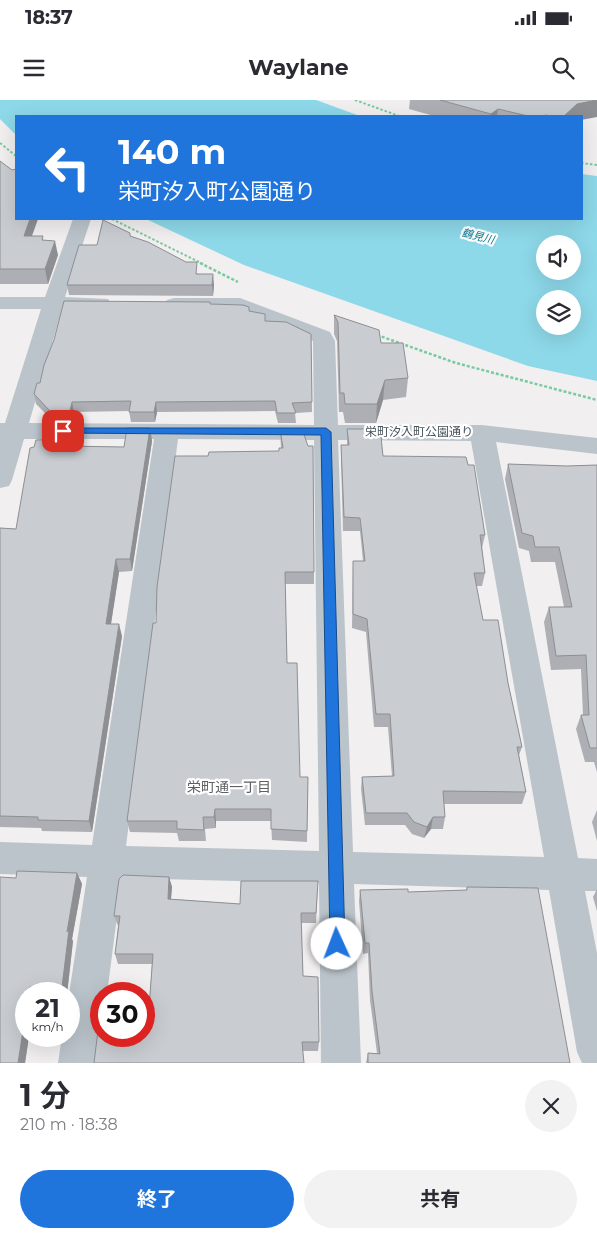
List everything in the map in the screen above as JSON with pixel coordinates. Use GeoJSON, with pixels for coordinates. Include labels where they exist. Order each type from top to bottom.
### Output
{"type":"FeatureCollection","features":[{"type":"Feature","properties":{"kind":"street"},"geometry":{"type":"LineString","coordinates":[[0,480],[8,431],[82,220]]}},
{"type":"Feature","properties":{"kind":"street"},"geometry":{"type":"LineString","coordinates":[[0,303],[124,304]]}},
{"type":"Feature","properties":{"kind":"street"},"geometry":{"type":"LineString","coordinates":[[153,304],[240,304],[322,337],[326,432],[341,1063]]}},
{"type":"Feature","properties":{"kind":"street","name":"栄町汐入町公園通り"},"geometry":{"type":"LineString","coordinates":[[8,431],[482,433],[597,446]]}},
{"type":"Feature","properties":{"kind":"street"},"geometry":{"type":"LineString","coordinates":[[78,1063],[168,431]]}},
{"type":"Feature","properties":{"kind":"street"},"geometry":{"type":"LineString","coordinates":[[482,433],[597,1052]]}},
{"type":"Feature","properties":{"kind":"street"},"geometry":{"type":"LineString","coordinates":[[0,858],[597,875]]}},
{"type":"Feature","properties":{"kind":"path"},"geometry":{"type":"LineString","coordinates":[[355,100],[395,115]]}},
{"type":"Feature","properties":{"kind":"path"},"geometry":{"type":"LineString","coordinates":[[0,143],[15,155]]}},
{"type":"Feature","properties":{"kind":"path"},"geometry":{"type":"LineString","coordinates":[[583,163],[597,165]]}},
{"type":"Feature","properties":{"kind":"path"},"geometry":{"type":"LineString","coordinates":[[114,220],[240,283]]}},
{"type":"Feature","properties":{"kind":"path"},"geometry":{"type":"LineString","coordinates":[[377,335],[456,363],[597,400]]}},
{"type":"Feature","properties":{"kind":"water"},"geometry":{"type":"Polygon","coordinates":[[[0,100],[316,100],[357,115],[15,115],[15,134],[0,119],[0,100]]]}},
{"type":"Feature","properties":{"kind":"water","name":"鶴見川"},"geometry":{"type":"Polygon","coordinates":[[[583,174],[597,176],[597,381],[528,366],[244,265],[148,220],[583,220],[583,174]]]}},
{"type":"Feature","properties":{"kind":"building"},"geometry":{"type":"Polygon","coordinates":[[[440,100],[597,100],[577,104],[565,115],[524,115],[498,109],[491,114],[440,100]]]}},
{"type":"Feature","properties":{"kind":"building"},"geometry":{"type":"Polygon","coordinates":[[[0,161],[12,170],[15,169],[15,220],[30,220],[24,236],[43,236],[42,240],[55,241],[45,269],[0,269],[0,161]]]}},
{"type":"Feature","properties":{"kind":"building"},"geometry":{"type":"Polygon","coordinates":[[[103,220],[130,233],[130,236],[148,242],[186,262],[197,262],[196,274],[213,274],[212,285],[67,285],[79,245],[97,245],[103,220]]]}},
{"type":"Feature","properties":{"kind":"building"},"geometry":{"type":"Polygon","coordinates":[[[64,301],[210,302],[210,304],[243,305],[249,307],[249,311],[265,314],[265,321],[286,322],[311,334],[312,402],[292,403],[296,413],[277,413],[275,401],[156,402],[154,412],[129,412],[131,401],[72,402],[70,411],[50,411],[34,394],[37,383],[40,383],[44,365],[54,340],[64,301]]]}},
{"type":"Feature","properties":{"kind":"building"},"geometry":{"type":"Polygon","coordinates":[[[334,315],[379,330],[381,343],[403,343],[408,378],[385,380],[377,404],[345,404],[344,393],[340,393],[338,322],[334,315]]]}},
{"type":"Feature","properties":{"kind":"building"},"geometry":{"type":"Polygon","coordinates":[[[127,428],[150,428],[130,559],[116,559],[106,624],[119,624],[89,821],[38,820],[38,817],[0,816],[0,528],[16,529],[30,448],[34,447],[36,440],[64,439],[63,446],[124,447],[127,428]]]}},
{"type":"Feature","properties":{"kind":"building"},"geometry":{"type":"Polygon","coordinates":[[[280,429],[302,429],[308,446],[313,446],[314,572],[285,572],[287,663],[297,663],[300,777],[308,777],[307,831],[271,829],[271,809],[215,809],[214,817],[203,817],[204,830],[177,829],[177,821],[127,821],[153,623],[156,623],[157,587],[175,456],[208,456],[209,452],[279,451],[279,448],[283,448],[280,429]]]}},
{"type":"Feature","properties":{"kind":"building"},"geometry":{"type":"Polygon","coordinates":[[[347,429],[371,429],[368,437],[381,437],[383,456],[466,457],[468,465],[474,465],[485,535],[480,535],[485,573],[474,573],[483,620],[498,620],[508,683],[522,747],[517,747],[526,792],[443,791],[445,817],[433,817],[427,827],[414,822],[407,813],[366,813],[362,777],[394,776],[390,714],[376,714],[367,619],[353,614],[353,561],[365,561],[360,518],[344,517],[341,445],[349,445],[347,429]]]}},
{"type":"Feature","properties":{"kind":"building"},"geometry":{"type":"Polygon","coordinates":[[[508,464],[597,465],[597,748],[590,748],[581,715],[589,715],[586,655],[556,656],[549,607],[572,607],[559,547],[535,547],[533,536],[522,533],[508,464]]]}},
{"type":"Feature","properties":{"kind":"building"},"geometry":{"type":"Polygon","coordinates":[[[17,871],[77,873],[67,932],[69,930],[63,982],[15,982],[15,1047],[20,1047],[18,1063],[0,1063],[0,877],[16,878],[17,871]]]}},
{"type":"Feature","properties":{"kind":"building"},"geometry":{"type":"Polygon","coordinates":[[[123,875],[169,877],[168,899],[240,904],[241,881],[318,881],[316,913],[301,913],[303,976],[318,977],[319,1042],[302,1042],[304,1063],[94,1063],[96,1047],[155,1047],[155,982],[151,982],[153,954],[115,954],[120,916],[114,916],[119,879],[123,875]]]}},
{"type":"Feature","properties":{"kind":"building"},"geometry":{"type":"Polygon","coordinates":[[[467,887],[538,888],[570,1063],[368,1063],[368,1053],[380,1054],[372,991],[369,943],[365,943],[360,890],[408,889],[408,892],[467,890],[467,887]]]}},
{"type":"Feature","properties":{"kind":"district","name":"栄町通一丁目"},"geometry":{"type":"Point","coordinates":[229,787]}},
{"type":"Feature","properties":{"kind":"route"},"geometry":{"type":"LineString","coordinates":[[63,431],[326,432],[337,944]]}}]}
